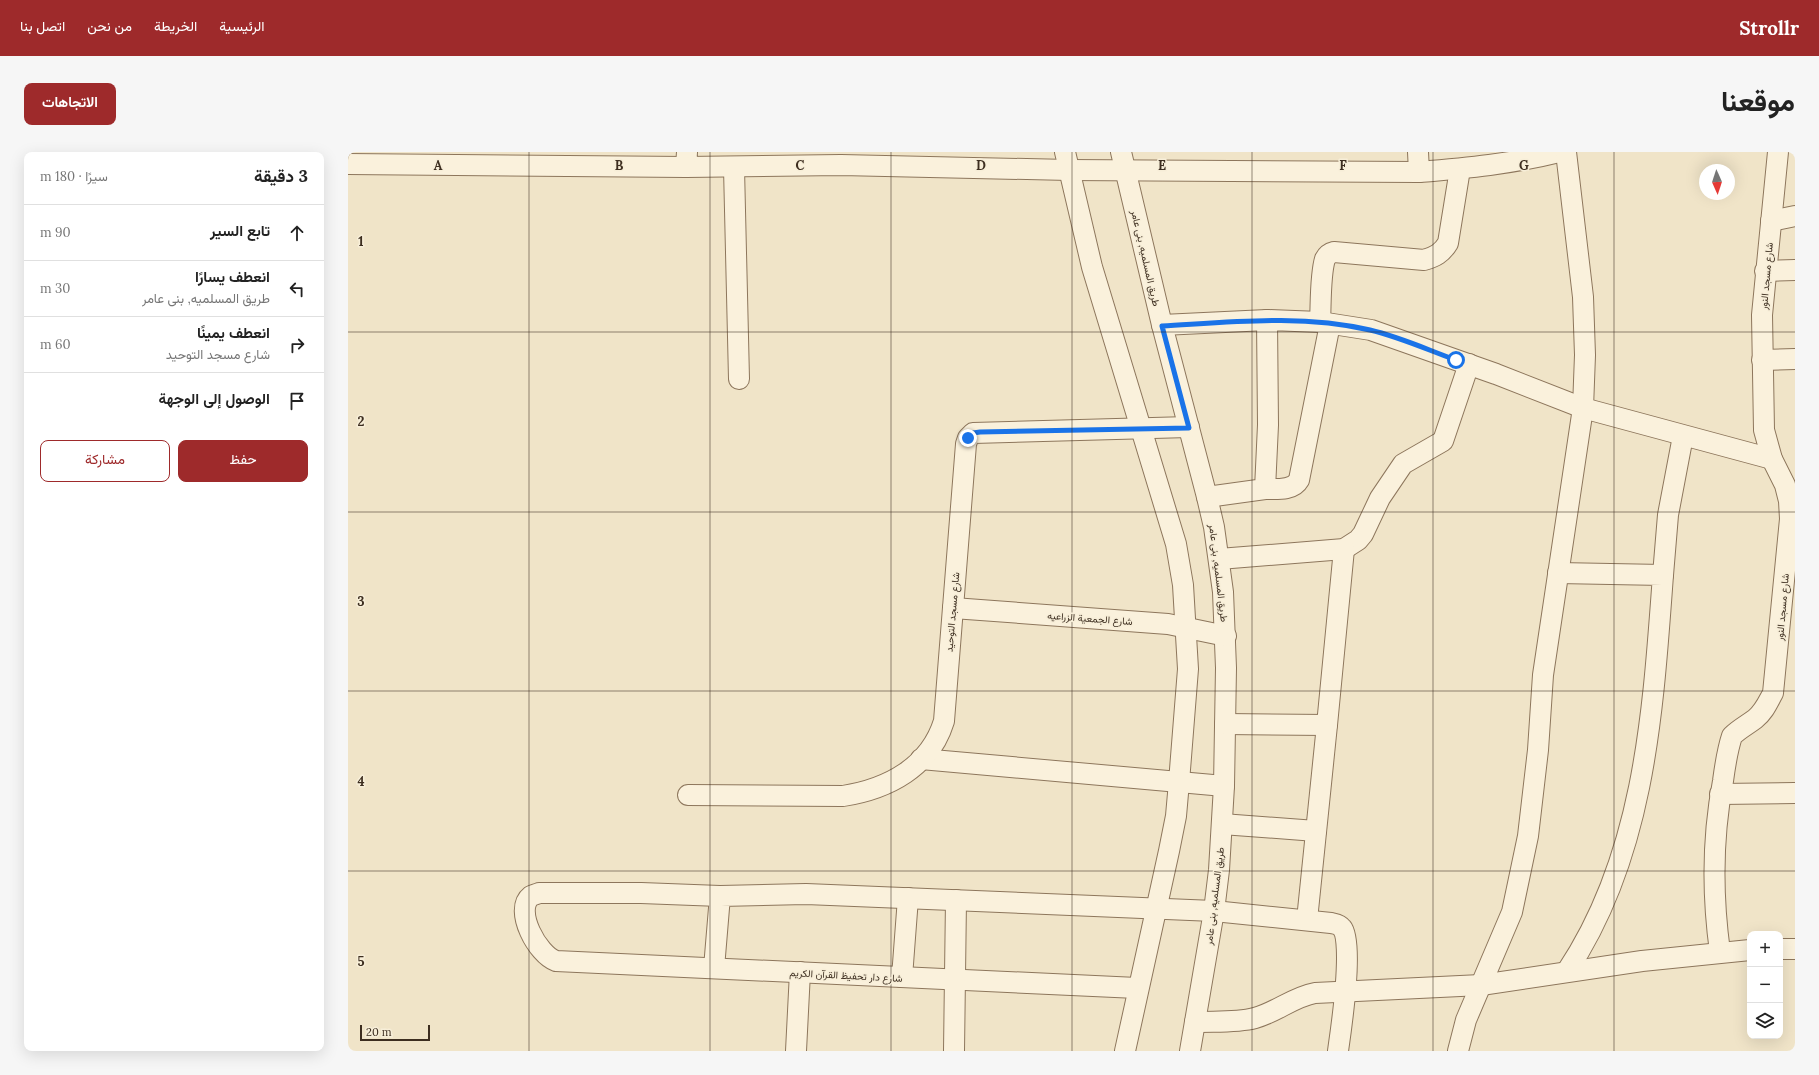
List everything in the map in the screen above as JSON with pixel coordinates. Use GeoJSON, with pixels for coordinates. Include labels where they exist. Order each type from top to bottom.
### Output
{"type":"FeatureCollection","features":[{"type":"Feature","properties":{"kind":"street"},"geometry":{"type":"LineString","coordinates":[[1418,152],[1419,172]]}},
{"type":"Feature","properties":{"kind":"street"},"geometry":{"type":"LineString","coordinates":[[1458,1051],[1466,1020],[1512,912],[1528,836],[1538,750],[1542,675],[1583,408],[1585,355],[1583,297],[1566,152]]}},
{"type":"Feature","properties":{"kind":"street","name":"شارع مسجد النور"},"geometry":{"type":"LineString","coordinates":[[1720,952],[1714,912],[1713,873],[1715,834],[1720,794],[1732,736],[1756,718],[1766,707],[1773,693],[1790,519],[1790,501],[1785,485],[1772,459],[1764,430],[1762,360],[1765,271],[1778,152]]}},
{"type":"Feature","properties":{"kind":"street"},"geometry":{"type":"LineString","coordinates":[[348,164],[686,160],[734,168],[786,158],[1123,161],[1419,172],[1460,169],[1516,162],[1551,153]]}},
{"type":"Feature","properties":{"kind":"street"},"geometry":{"type":"LineString","coordinates":[[1067,161],[1092,267],[1176,544],[1183,585],[1186,627],[1188,669],[1176,816],[1137,988],[1125,1051]]}},
{"type":"Feature","properties":{"kind":"street","name":"طريق المسلميه, بنى عامر"},"geometry":{"type":"LineString","coordinates":[[1123,161],[1162,326],[1207,497],[1219,559],[1226,636],[1222,824],[1214,910],[1190,1051]]}},
{"type":"Feature","properties":{"kind":"street"},"geometry":{"type":"LineString","coordinates":[[734,168],[739,379]]}},
{"type":"Feature","properties":{"kind":"street"},"geometry":{"type":"LineString","coordinates":[[1207,497],[1289,487],[1294,486],[1299,480],[1325,323],[1325,259],[1329,254],[1334,252],[1424,260],[1432,258],[1443,251],[1448,243],[1460,169]]}},
{"type":"Feature","properties":{"kind":"street"},"geometry":{"type":"LineString","coordinates":[[1771,221],[1795,216]]}},
{"type":"Feature","properties":{"kind":"street"},"geometry":{"type":"LineString","coordinates":[[1765,271],[1795,270]]}},
{"type":"Feature","properties":{"kind":"street"},"geometry":{"type":"LineString","coordinates":[[1265,490],[1268,425],[1267,320]]}},
{"type":"Feature","properties":{"kind":"street"},"geometry":{"type":"LineString","coordinates":[[1162,326],[1267,320],[1325,323],[1371,330],[1469,364],[1583,408],[1772,459]]}},
{"type":"Feature","properties":{"kind":"street"},"geometry":{"type":"LineString","coordinates":[[1762,360],[1795,359]]}},
{"type":"Feature","properties":{"kind":"street"},"geometry":{"type":"LineString","coordinates":[[1219,559],[1344,549],[1358,540],[1363,534],[1380,498],[1403,464],[1439,445],[1443,441],[1469,364]]}},
{"type":"Feature","properties":{"kind":"street","name":"شارع مسجد التوحيد"},"geometry":{"type":"LineString","coordinates":[[688,795],[843,796],[865,793],[886,785],[905,774],[936,742],[944,721],[966,444],[968,438],[973,433],[1189,428]]}},
{"type":"Feature","properties":{"kind":"street"},"geometry":{"type":"LineString","coordinates":[[1567,971],[1586,943],[1598,920],[1628,840],[1643,764],[1657,662],[1668,515],[1683,436]]}},
{"type":"Feature","properties":{"kind":"street"},"geometry":{"type":"LineString","coordinates":[[1307,920],[1344,549]]}},
{"type":"Feature","properties":{"kind":"street"},"geometry":{"type":"LineString","coordinates":[[1558,573],[1664,575]]}},
{"type":"Feature","properties":{"kind":"street","name":"شارع الجمعية الزراعيه"},"geometry":{"type":"LineString","coordinates":[[953,608],[1168,624],[1226,636]]}},
{"type":"Feature","properties":{"kind":"street"},"geometry":{"type":"LineString","coordinates":[[1225,724],[1327,725]]}},
{"type":"Feature","properties":{"kind":"street"},"geometry":{"type":"LineString","coordinates":[[921,759],[1224,786]]}},
{"type":"Feature","properties":{"kind":"street"},"geometry":{"type":"LineString","coordinates":[[1720,794],[1795,793]]}},
{"type":"Feature","properties":{"kind":"street"},"geometry":{"type":"LineString","coordinates":[[1222,824],[1316,831]]}},
{"type":"Feature","properties":{"kind":"street","name":"شارع دار تحفيظ القرآن الكريم"},"geometry":{"type":"LineString","coordinates":[[720,896],[642,893],[539,893],[530,897],[528,901],[526,908],[527,922],[535,944],[549,959],[556,961],[1137,988]]}},
{"type":"Feature","properties":{"kind":"street"},"geometry":{"type":"LineString","coordinates":[[714,968],[720,896],[806,894],[1214,910],[1331,923],[1342,928],[1345,933],[1346,946],[1345,992],[1338,1051]]}},
{"type":"Feature","properties":{"kind":"street"},"geometry":{"type":"LineString","coordinates":[[902,977],[908,898]]}},
{"type":"Feature","properties":{"kind":"street"},"geometry":{"type":"LineString","coordinates":[[954,1051],[956,900]]}},
{"type":"Feature","properties":{"kind":"street"},"geometry":{"type":"LineString","coordinates":[[1783,949],[1795,949]]}},
{"type":"Feature","properties":{"kind":"street"},"geometry":{"type":"LineString","coordinates":[[1195,1022],[1249,1019],[1265,1014],[1304,995],[1481,985],[1567,971],[1720,952],[1747,950]]}},
{"type":"Feature","properties":{"kind":"street"},"geometry":{"type":"LineString","coordinates":[[796,1051],[800,972]]}},
{"type":"Feature","properties":{"kind":"route"},"geometry":{"type":"LineString","coordinates":[[968,438],[973,433],[980,432],[1189,428],[1162,326],[1267,320],[1320,322],[1371,330],[1456,360]]}}]}
